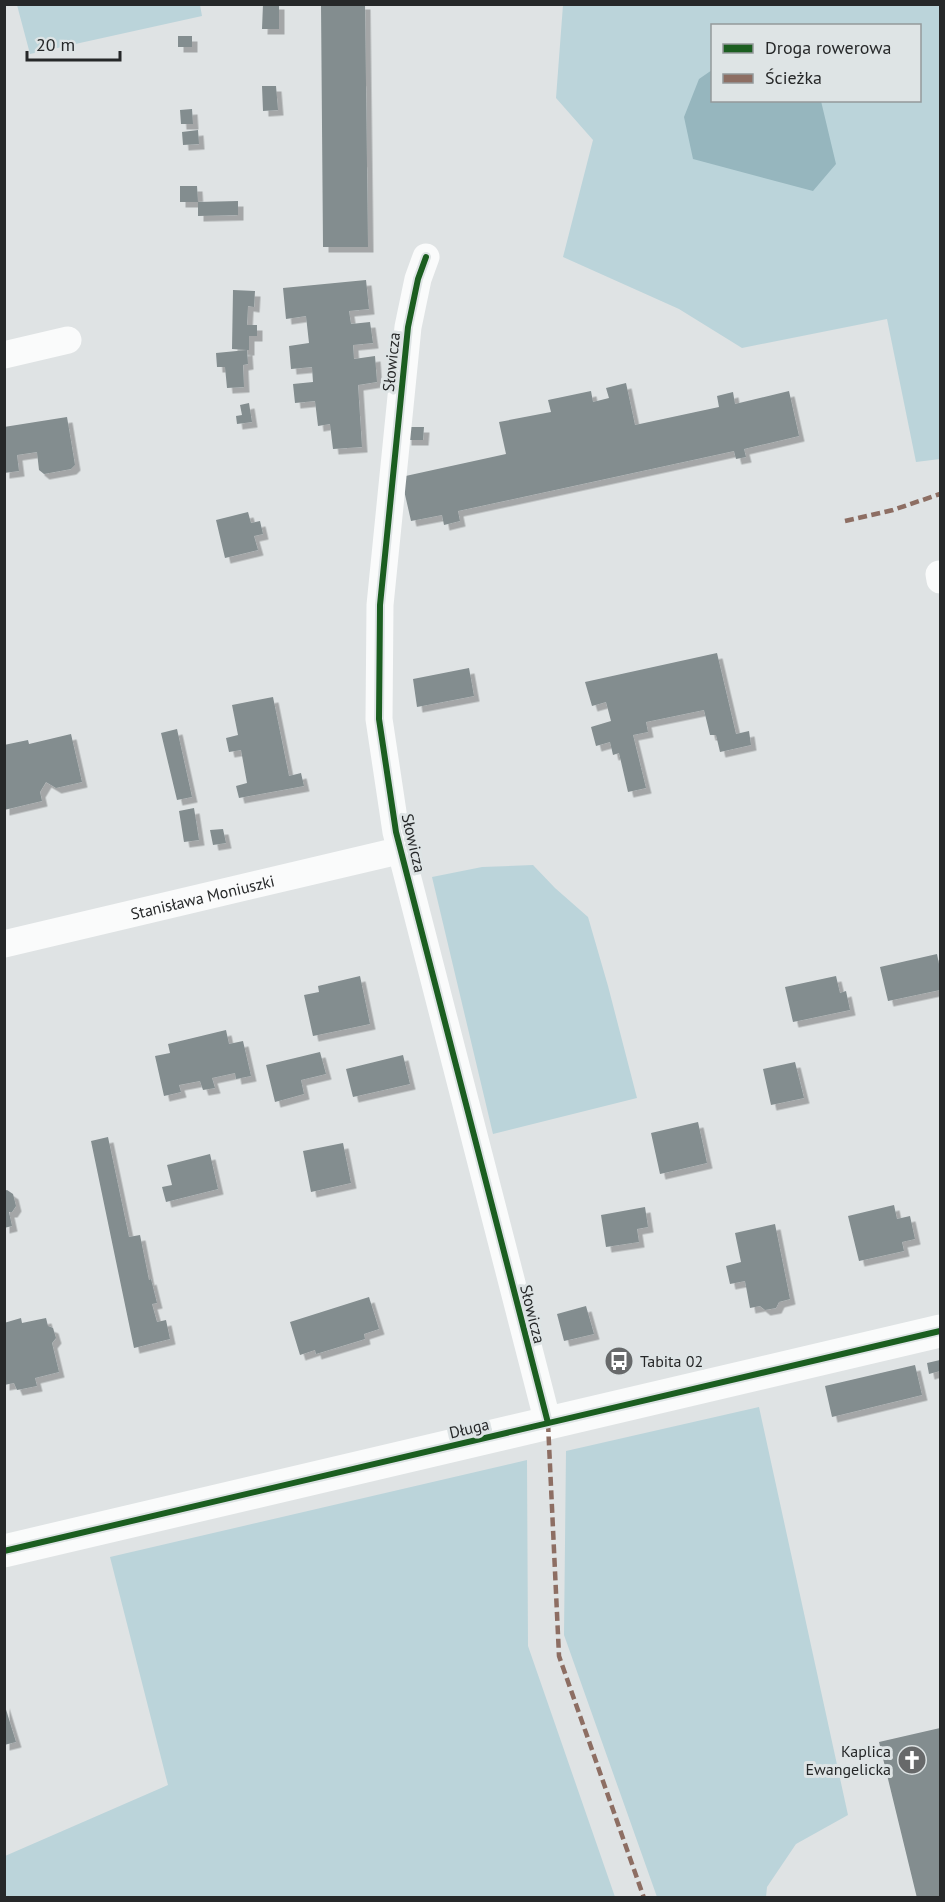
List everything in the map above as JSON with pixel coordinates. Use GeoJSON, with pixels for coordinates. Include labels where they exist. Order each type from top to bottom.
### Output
{"type":"FeatureCollection","features":[{"type":"Feature","properties":{"kind":"street","name":"Słowicza"},"geometry":{"type":"LineString","coordinates":[[426,257],[418,279],[408,327],[380,605],[378,719],[396,832],[548,1423]]}},
{"type":"Feature","properties":{"kind":"street"},"geometry":{"type":"LineString","coordinates":[[4,355],[68,340]]}},
{"type":"Feature","properties":{"kind":"street","name":"Stanisława Moniuszki"},"geometry":{"type":"LineString","coordinates":[[4,944],[402,850]]}},
{"type":"Feature","properties":{"kind":"street","name":"Długa"},"geometry":{"type":"LineString","coordinates":[[4,1551],[940,1331]]}},
{"type":"Feature","properties":{"kind":"shaded area"},"geometry":{"type":"Polygon","coordinates":[[[17,5],[200,5],[202,16],[30,54],[17,5]]]}},
{"type":"Feature","properties":{"kind":"shaded area"},"geometry":{"type":"Polygon","coordinates":[[[563,5],[940,5],[940,459],[916,462],[887,319],[742,348],[679,309],[563,257],[593,140],[556,98],[563,5]]]}},
{"type":"Feature","properties":{"kind":"shaded area"},"geometry":{"type":"Polygon","coordinates":[[[711,71],[711,102],[821,102],[836,164],[813,191],[693,159],[684,117],[699,79],[711,71]]]}},
{"type":"Feature","properties":{"kind":"shaded area"},"geometry":{"type":"Polygon","coordinates":[[[533,865],[588,917],[637,1098],[493,1134],[432,877],[482,867],[533,865]]]}},
{"type":"Feature","properties":{"kind":"shaded area"},"geometry":{"type":"Polygon","coordinates":[[[759,1407],[848,1815],[796,1844],[767,1887],[766,1897],[657,1897],[564,1635],[566,1451],[759,1407]]]}},
{"type":"Feature","properties":{"kind":"shaded area"},"geometry":{"type":"Polygon","coordinates":[[[527,1460],[528,1646],[615,1897],[5,1897],[5,1856],[168,1785],[110,1557],[527,1460]]]}},
{"type":"Feature","properties":{"kind":"building"},"geometry":{"type":"Polygon","coordinates":[[[263,4],[279,4],[279,29],[262,29],[263,4]]]}},
{"type":"Feature","properties":{"kind":"building"},"geometry":{"type":"Polygon","coordinates":[[[321,4],[365,4],[368,247],[323,247],[321,4]]]}},
{"type":"Feature","properties":{"kind":"building"},"geometry":{"type":"Polygon","coordinates":[[[178,36],[192,36],[192,47],[178,47],[178,36]]]}},
{"type":"Feature","properties":{"kind":"building"},"geometry":{"type":"Polygon","coordinates":[[[262,86],[276,86],[278,110],[263,111],[262,86]]]}},
{"type":"Feature","properties":{"kind":"building"},"geometry":{"type":"Polygon","coordinates":[[[192,109],[193,124],[181,124],[180,110],[192,109]]]}},
{"type":"Feature","properties":{"kind":"building"},"geometry":{"type":"Polygon","coordinates":[[[198,130],[199,144],[183,145],[182,132],[198,130]]]}},
{"type":"Feature","properties":{"kind":"building"},"geometry":{"type":"Polygon","coordinates":[[[180,186],[197,186],[198,202],[180,202],[180,186]]]}},
{"type":"Feature","properties":{"kind":"building"},"geometry":{"type":"Polygon","coordinates":[[[238,201],[238,215],[198,216],[198,202],[238,201]]]}},
{"type":"Feature","properties":{"kind":"building"},"geometry":{"type":"Polygon","coordinates":[[[366,280],[369,309],[349,311],[351,324],[370,322],[373,343],[353,345],[354,359],[375,356],[377,382],[358,385],[362,447],[333,449],[330,424],[318,426],[315,401],[295,403],[293,384],[313,382],[312,367],[291,369],[289,346],[309,343],[306,316],[286,319],[283,288],[366,280]]]}},
{"type":"Feature","properties":{"kind":"building"},"geometry":{"type":"Polygon","coordinates":[[[233,290],[255,291],[254,307],[248,306],[247,325],[257,325],[257,336],[249,336],[249,350],[232,349],[233,290]]]}},
{"type":"Feature","properties":{"kind":"building"},"geometry":{"type":"Polygon","coordinates":[[[247,350],[248,364],[243,365],[244,387],[227,388],[225,367],[217,367],[216,353],[247,350]]]}},
{"type":"Feature","properties":{"kind":"building"},"geometry":{"type":"Polygon","coordinates":[[[626,383],[635,425],[719,407],[717,396],[733,392],[735,404],[789,391],[799,436],[744,449],[746,457],[736,459],[734,451],[458,511],[460,521],[444,525],[442,515],[411,521],[401,477],[506,454],[499,422],[551,412],[548,400],[591,391],[593,402],[609,398],[606,388],[626,383]]]}},
{"type":"Feature","properties":{"kind":"building"},"geometry":{"type":"Polygon","coordinates":[[[249,403],[252,422],[237,424],[236,416],[242,415],[240,405],[249,403]]]}},
{"type":"Feature","properties":{"kind":"building"},"geometry":{"type":"Polygon","coordinates":[[[67,417],[75,465],[71,469],[44,474],[39,470],[37,452],[17,455],[19,471],[4,473],[4,427],[67,417]]]}},
{"type":"Feature","properties":{"kind":"building"},"geometry":{"type":"Polygon","coordinates":[[[406,427],[424,427],[423,440],[406,440],[406,427]]]}},
{"type":"Feature","properties":{"kind":"building"},"geometry":{"type":"Polygon","coordinates":[[[248,512],[251,523],[260,521],[263,534],[254,536],[258,550],[225,558],[216,520],[248,512]]]}},
{"type":"Feature","properties":{"kind":"building"},"geometry":{"type":"Polygon","coordinates":[[[717,653],[736,734],[749,731],[751,745],[720,752],[716,735],[710,735],[704,710],[646,722],[648,732],[633,735],[646,788],[628,792],[619,753],[613,755],[610,742],[596,746],[591,727],[611,721],[606,702],[592,706],[585,682],[717,653]]]}},
{"type":"Feature","properties":{"kind":"building"},"geometry":{"type":"Polygon","coordinates":[[[469,668],[474,696],[417,707],[413,679],[469,668]]]}},
{"type":"Feature","properties":{"kind":"building"},"geometry":{"type":"Polygon","coordinates":[[[273,697],[289,776],[301,773],[304,786],[239,798],[236,786],[247,783],[241,750],[229,752],[226,738],[238,735],[232,705],[273,697]]]}},
{"type":"Feature","properties":{"kind":"building"},"geometry":{"type":"Polygon","coordinates":[[[177,729],[192,797],[177,800],[161,733],[177,729]]]}},
{"type":"Feature","properties":{"kind":"building"},"geometry":{"type":"Polygon","coordinates":[[[71,734],[82,782],[56,788],[46,782],[40,792],[42,801],[4,810],[4,745],[28,740],[29,744],[71,734]]]}},
{"type":"Feature","properties":{"kind":"building"},"geometry":{"type":"Polygon","coordinates":[[[194,808],[199,840],[184,842],[179,811],[194,808]]]}},
{"type":"Feature","properties":{"kind":"building"},"geometry":{"type":"Polygon","coordinates":[[[223,829],[226,843],[213,845],[210,830],[223,829]]]}},
{"type":"Feature","properties":{"kind":"building"},"geometry":{"type":"Polygon","coordinates":[[[937,954],[940,990],[888,1001],[880,967],[937,954]]]}},
{"type":"Feature","properties":{"kind":"building"},"geometry":{"type":"Polygon","coordinates":[[[360,976],[370,1024],[313,1036],[304,995],[319,992],[318,986],[360,976]]]}},
{"type":"Feature","properties":{"kind":"building"},"geometry":{"type":"Polygon","coordinates":[[[836,976],[840,993],[846,991],[850,1010],[793,1022],[785,987],[836,976]]]}},
{"type":"Feature","properties":{"kind":"building"},"geometry":{"type":"Polygon","coordinates":[[[226,1030],[229,1044],[243,1041],[251,1076],[236,1079],[235,1073],[212,1078],[215,1088],[203,1090],[200,1081],[179,1085],[181,1092],[164,1096],[155,1056],[170,1053],[168,1044],[226,1030]]]}},
{"type":"Feature","properties":{"kind":"building"},"geometry":{"type":"Polygon","coordinates":[[[320,1052],[326,1074],[301,1080],[304,1094],[275,1102],[266,1065],[320,1052]]]}},
{"type":"Feature","properties":{"kind":"building"},"geometry":{"type":"Polygon","coordinates":[[[403,1055],[410,1084],[353,1097],[346,1069],[403,1055]]]}},
{"type":"Feature","properties":{"kind":"building"},"geometry":{"type":"Polygon","coordinates":[[[795,1062],[804,1098],[771,1105],[763,1069],[795,1062]]]}},
{"type":"Feature","properties":{"kind":"building"},"geometry":{"type":"Polygon","coordinates":[[[698,1122],[707,1163],[660,1174],[651,1133],[698,1122]]]}},
{"type":"Feature","properties":{"kind":"building"},"geometry":{"type":"Polygon","coordinates":[[[108,1137],[129,1237],[140,1235],[149,1280],[151,1279],[157,1303],[152,1304],[157,1322],[166,1320],[170,1339],[134,1348],[91,1141],[108,1137]]]}},
{"type":"Feature","properties":{"kind":"building"},"geometry":{"type":"Polygon","coordinates":[[[343,1143],[351,1183],[311,1192],[303,1151],[343,1143]]]}},
{"type":"Feature","properties":{"kind":"building"},"geometry":{"type":"Polygon","coordinates":[[[210,1154],[218,1189],[166,1202],[162,1187],[172,1185],[167,1165],[210,1154]]]}},
{"type":"Feature","properties":{"kind":"building"},"geometry":{"type":"Polygon","coordinates":[[[7,1190],[13,1194],[16,1206],[12,1212],[9,1212],[12,1226],[4,1228],[4,1191],[7,1190]]]}},
{"type":"Feature","properties":{"kind":"building"},"geometry":{"type":"Polygon","coordinates":[[[894,1205],[897,1219],[910,1216],[915,1239],[902,1242],[904,1251],[859,1261],[848,1216],[894,1205]]]}},
{"type":"Feature","properties":{"kind":"building"},"geometry":{"type":"Polygon","coordinates":[[[645,1207],[648,1227],[637,1229],[639,1242],[606,1247],[601,1215],[645,1207]]]}},
{"type":"Feature","properties":{"kind":"building"},"geometry":{"type":"Polygon","coordinates":[[[775,1224],[790,1299],[779,1302],[776,1308],[765,1310],[760,1306],[750,1308],[745,1281],[730,1284],[726,1266],[741,1262],[735,1233],[775,1224]]]}},
{"type":"Feature","properties":{"kind":"building"},"geometry":{"type":"Polygon","coordinates":[[[369,1297],[379,1329],[364,1334],[365,1339],[316,1354],[315,1350],[300,1355],[290,1322],[369,1297]]]}},
{"type":"Feature","properties":{"kind":"building"},"geometry":{"type":"Polygon","coordinates":[[[586,1306],[594,1334],[564,1341],[557,1314],[586,1306]]]}},
{"type":"Feature","properties":{"kind":"building"},"geometry":{"type":"Polygon","coordinates":[[[21,1318],[22,1323],[46,1318],[56,1338],[52,1343],[59,1372],[35,1378],[37,1386],[17,1390],[14,1383],[4,1385],[4,1323],[21,1318]]]}},
{"type":"Feature","properties":{"kind":"building"},"geometry":{"type":"Polygon","coordinates":[[[940,1360],[940,1371],[929,1374],[927,1363],[940,1360]]]}},
{"type":"Feature","properties":{"kind":"building"},"geometry":{"type":"Polygon","coordinates":[[[915,1365],[922,1395],[832,1417],[825,1386],[915,1365]]]}},
{"type":"Feature","properties":{"kind":"building"},"geometry":{"type":"Polygon","coordinates":[[[4,1703],[16,1742],[4,1745],[4,1703]]]}},
{"type":"Feature","properties":{"kind":"building"},"geometry":{"type":"Polygon","coordinates":[[[940,1728],[940,1898],[917,1898],[879,1742],[940,1728]]]}},
{"type":"Feature","properties":{"kind":"marked path"},"geometry":{"type":"LineString","coordinates":[[845,521],[893,510],[940,494]]}},
{"type":"Feature","properties":{"kind":"marked path"},"geometry":{"type":"LineString","coordinates":[[548,1423],[559,1656],[644,1898]]}},
{"type":"Feature","properties":{"kind":"cycle path"},"geometry":{"type":"LineString","coordinates":[[426,257],[418,279],[408,327],[380,605],[379,719],[396,832],[548,1423]]}},
{"type":"Feature","properties":{"kind":"cycle path"},"geometry":{"type":"LineString","coordinates":[[4,1551],[940,1331]]}},
{"type":"Feature","properties":{"kind":"place","name":"Tabita 02"},"geometry":{"type":"Point","coordinates":[619,1361]}},
{"type":"Feature","properties":{"kind":"place","name":"Kaplica Ewangelicka"},"geometry":{"type":"Point","coordinates":[912,1760]}}]}
